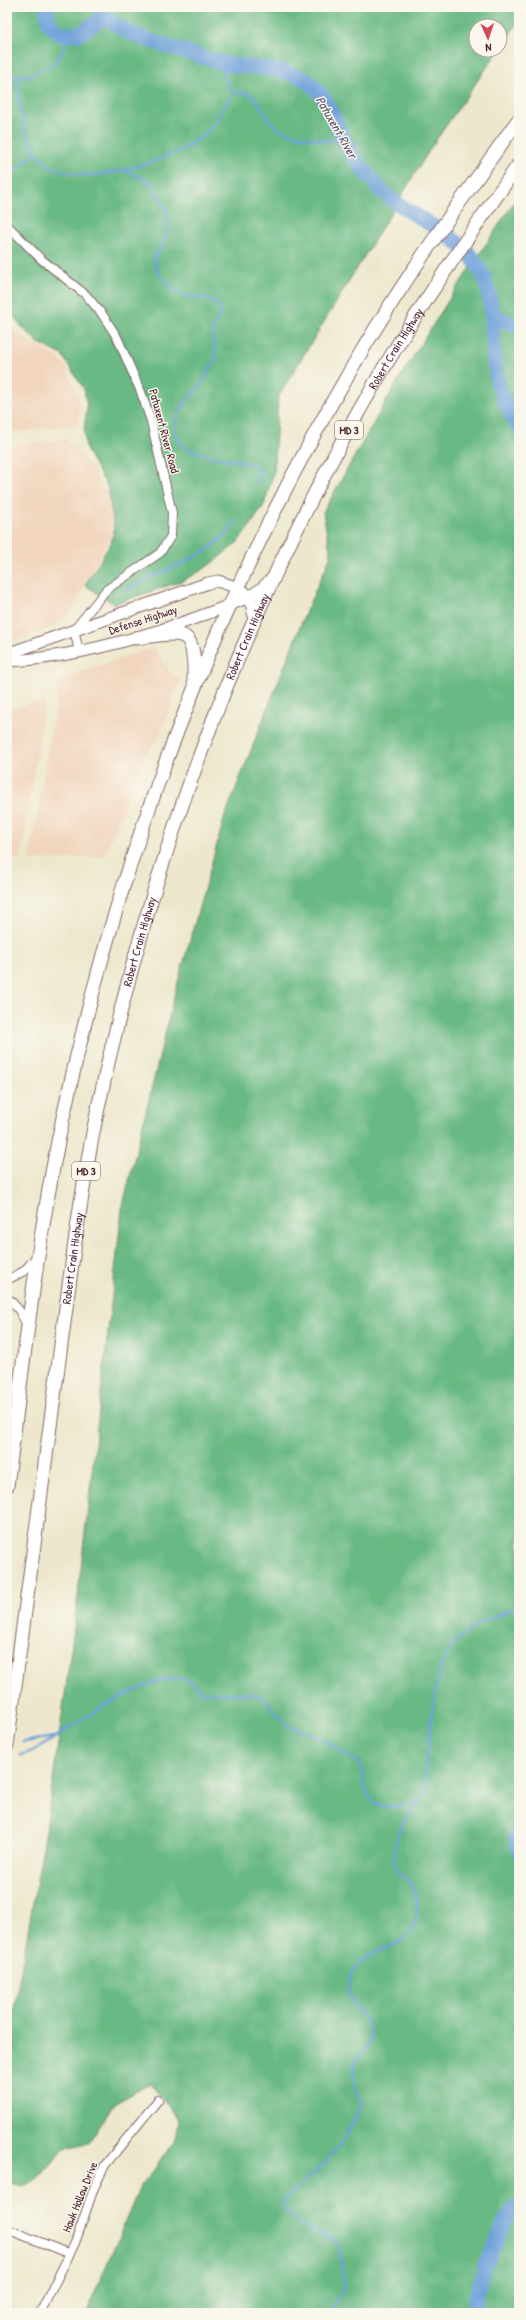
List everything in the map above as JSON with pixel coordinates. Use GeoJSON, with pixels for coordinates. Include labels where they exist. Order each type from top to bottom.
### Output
{"type":"FeatureCollection","features":[{"type":"Feature","properties":{"kind":"highway","name":"MD 3"},"geometry":{"type":"LineString","coordinates":[[7,1486],[39,1254],[66,1102],[101,962],[137,842],[194,687],[229,605],[273,513],[354,364],[410,275],[465,194],[519,119]]}},
{"type":"Feature","properties":{"kind":"highway","name":"Robert Crain Highway"},"geometry":{"type":"LineString","coordinates":[[7,1745],[79,1213],[98,1109],[130,969],[161,864],[201,751],[255,620],[275,574],[342,442],[379,376],[432,290],[519,164]]}},
{"type":"Feature","properties":{"kind":"highway"},"geometry":{"type":"LineString","coordinates":[[238,588],[249,597],[254,606],[255,620]]}},
{"type":"Feature","properties":{"kind":"highway"},"geometry":{"type":"LineString","coordinates":[[136,638],[180,634],[190,641],[194,653],[194,687]]}},
{"type":"Feature","properties":{"kind":"main road","name":"Defense Highway"},"geometry":{"type":"LineString","coordinates":[[7,662],[79,651],[136,638],[249,597],[262,588],[275,574]]}},
{"type":"Feature","properties":{"kind":"main road","name":"Defense Highway"},"geometry":{"type":"LineString","coordinates":[[7,654],[208,583],[218,581],[238,588]]}},
{"type":"Feature","properties":{"kind":"street","name":"Patuxent River Road"},"geometry":{"type":"LineString","coordinates":[[7,225],[41,259],[86,295],[102,314],[117,337],[142,392],[151,421],[172,514],[171,536],[160,553],[106,590],[74,630]]}},
{"type":"Feature","properties":{"kind":"street"},"geometry":{"type":"LineString","coordinates":[[74,630],[79,651]]}},
{"type":"Feature","properties":{"kind":"street"},"geometry":{"type":"LineString","coordinates":[[7,1280],[24,1271],[39,1254]]}},
{"type":"Feature","properties":{"kind":"street"},"geometry":{"type":"LineString","coordinates":[[7,1297],[19,1310],[28,1327]]}},
{"type":"Feature","properties":{"kind":"street","name":"Hawk Hollow Drive"},"geometry":{"type":"LineString","coordinates":[[40,2313],[70,2254],[105,2165],[158,2100]]}},
{"type":"Feature","properties":{"kind":"street"},"geometry":{"type":"LineString","coordinates":[[7,2229],[70,2254]]}},
{"type":"Feature","properties":{"kind":"street"},"geometry":{"type":"LineString","coordinates":[[7,2310],[15,2313]]}},
{"type":"Feature","properties":{"kind":"shaded area"},"geometry":{"type":"Polygon","coordinates":[[[7,320],[15,332],[57,357],[66,367],[79,401],[79,424],[7,433],[7,320]]]}},
{"type":"Feature","properties":{"kind":"shaded area"},"geometry":{"type":"Polygon","coordinates":[[[65,439],[91,467],[107,494],[111,514],[111,536],[71,612],[63,620],[45,631],[7,641],[7,446],[65,439]]]}},
{"type":"Feature","properties":{"kind":"shaded area"},"geometry":{"type":"Polygon","coordinates":[[[154,647],[172,675],[181,680],[158,738],[145,755],[104,856],[29,861],[60,679],[154,647]]]}},
{"type":"Feature","properties":{"kind":"shaded area"},"geometry":{"type":"Polygon","coordinates":[[[45,700],[21,858],[7,860],[7,710],[45,700]]]}},
{"type":"Feature","properties":{"kind":"green space"},"geometry":{"type":"Polygon","coordinates":[[[7,7],[519,7],[519,21],[508,37],[508,18],[468,18],[468,58],[493,58],[432,146],[278,397],[274,471],[264,505],[236,544],[204,569],[182,581],[114,604],[85,585],[111,543],[114,529],[108,488],[86,449],[84,430],[87,407],[84,389],[62,355],[37,342],[18,323],[7,304],[7,7]]]}},
{"type":"Feature","properties":{"kind":"green space"},"geometry":{"type":"Polygon","coordinates":[[[519,195],[519,2313],[86,2313],[140,2187],[175,2141],[178,2120],[151,2083],[114,2104],[89,2143],[64,2148],[41,2176],[29,2184],[17,2186],[10,2184],[7,2182],[7,2048],[46,1830],[74,1629],[122,1209],[176,989],[225,816],[307,609],[331,556],[323,512],[394,387],[450,298],[519,195]]]}},
{"type":"Feature","properties":{"kind":"waterway"},"geometry":{"type":"LineString","coordinates":[[46,7],[49,23],[60,34],[79,34],[105,17]]}},
{"type":"Feature","properties":{"kind":"waterway","name":"Patuxent River"},"geometry":{"type":"LineString","coordinates":[[98,7],[106,17],[115,24],[136,36],[208,59],[234,65],[272,69],[290,73],[307,81],[320,93],[330,109],[352,154],[378,187],[404,208],[460,245],[472,257],[481,271],[490,299],[494,358],[499,387],[519,429]]}},
{"type":"Feature","properties":{"kind":"waterway"},"geometry":{"type":"LineString","coordinates":[[7,72],[20,76],[43,70],[55,61],[61,54],[68,35]]}},
{"type":"Feature","properties":{"kind":"waterway"},"geometry":{"type":"LineString","coordinates":[[220,62],[229,88],[233,93]]}},
{"type":"Feature","properties":{"kind":"waterway"},"geometry":{"type":"LineString","coordinates":[[17,75],[20,104],[25,129],[33,148],[45,162],[61,171],[81,175],[106,173],[136,167],[173,154],[190,145],[206,133],[214,124],[233,93],[242,92],[255,98],[270,121],[282,130],[299,136],[346,143]]}},
{"type":"Feature","properties":{"kind":"waterway"},"geometry":{"type":"LineString","coordinates":[[7,178],[36,152]]}},
{"type":"Feature","properties":{"kind":"waterway"},"geometry":{"type":"LineString","coordinates":[[124,170],[152,183],[168,213],[167,236],[154,258],[155,265],[161,277],[170,287],[181,294],[211,300],[215,302],[221,310],[214,326],[213,336],[216,359],[197,390],[180,411],[175,429],[180,442],[191,450],[206,455],[254,465],[262,472],[256,483]]}},
{"type":"Feature","properties":{"kind":"waterway","name":"Patuxent River"},"geometry":{"type":"LineString","coordinates":[[493,315],[519,327]]}},
{"type":"Feature","properties":{"kind":"waterway"},"geometry":{"type":"LineString","coordinates":[[126,591],[140,582],[186,562],[200,554],[226,534],[236,521]]}},
{"type":"Feature","properties":{"kind":"waterway"},"geometry":{"type":"LineString","coordinates":[[330,2313],[344,2287],[339,2246],[331,2238],[311,2231],[296,2222],[282,2205],[285,2199],[309,2178],[339,2146],[347,2134],[361,2104],[353,2073],[355,2063],[367,2047],[371,2040],[371,2035],[365,2019],[350,1996],[348,1987],[350,1977],[364,1959],[406,1937],[415,1924],[417,1916],[415,1891],[398,1872],[394,1855],[399,1829],[420,1801],[424,1791],[426,1760],[433,1706],[438,1679],[444,1659],[449,1650],[457,1641],[476,1626],[519,1607]]}},
{"type":"Feature","properties":{"kind":"waterway"},"geometry":{"type":"LineString","coordinates":[[21,1755],[39,1748],[77,1723],[125,1695],[160,1681],[175,1679],[187,1680],[203,1693],[252,1694],[264,1698],[287,1726],[317,1736],[359,1763],[369,1797],[375,1804],[390,1807],[419,1801]]}},
{"type":"Feature","properties":{"kind":"waterway"},"geometry":{"type":"LineString","coordinates":[[23,1742],[54,1737]]}},
{"type":"Feature","properties":{"kind":"waterway"},"geometry":{"type":"LineString","coordinates":[[519,1820],[516,1839],[519,1853]]}},
{"type":"Feature","properties":{"kind":"waterway"},"geometry":{"type":"LineString","coordinates":[[474,2313],[478,2287],[485,2265],[498,2240],[505,2220],[519,2206]]}}]}
